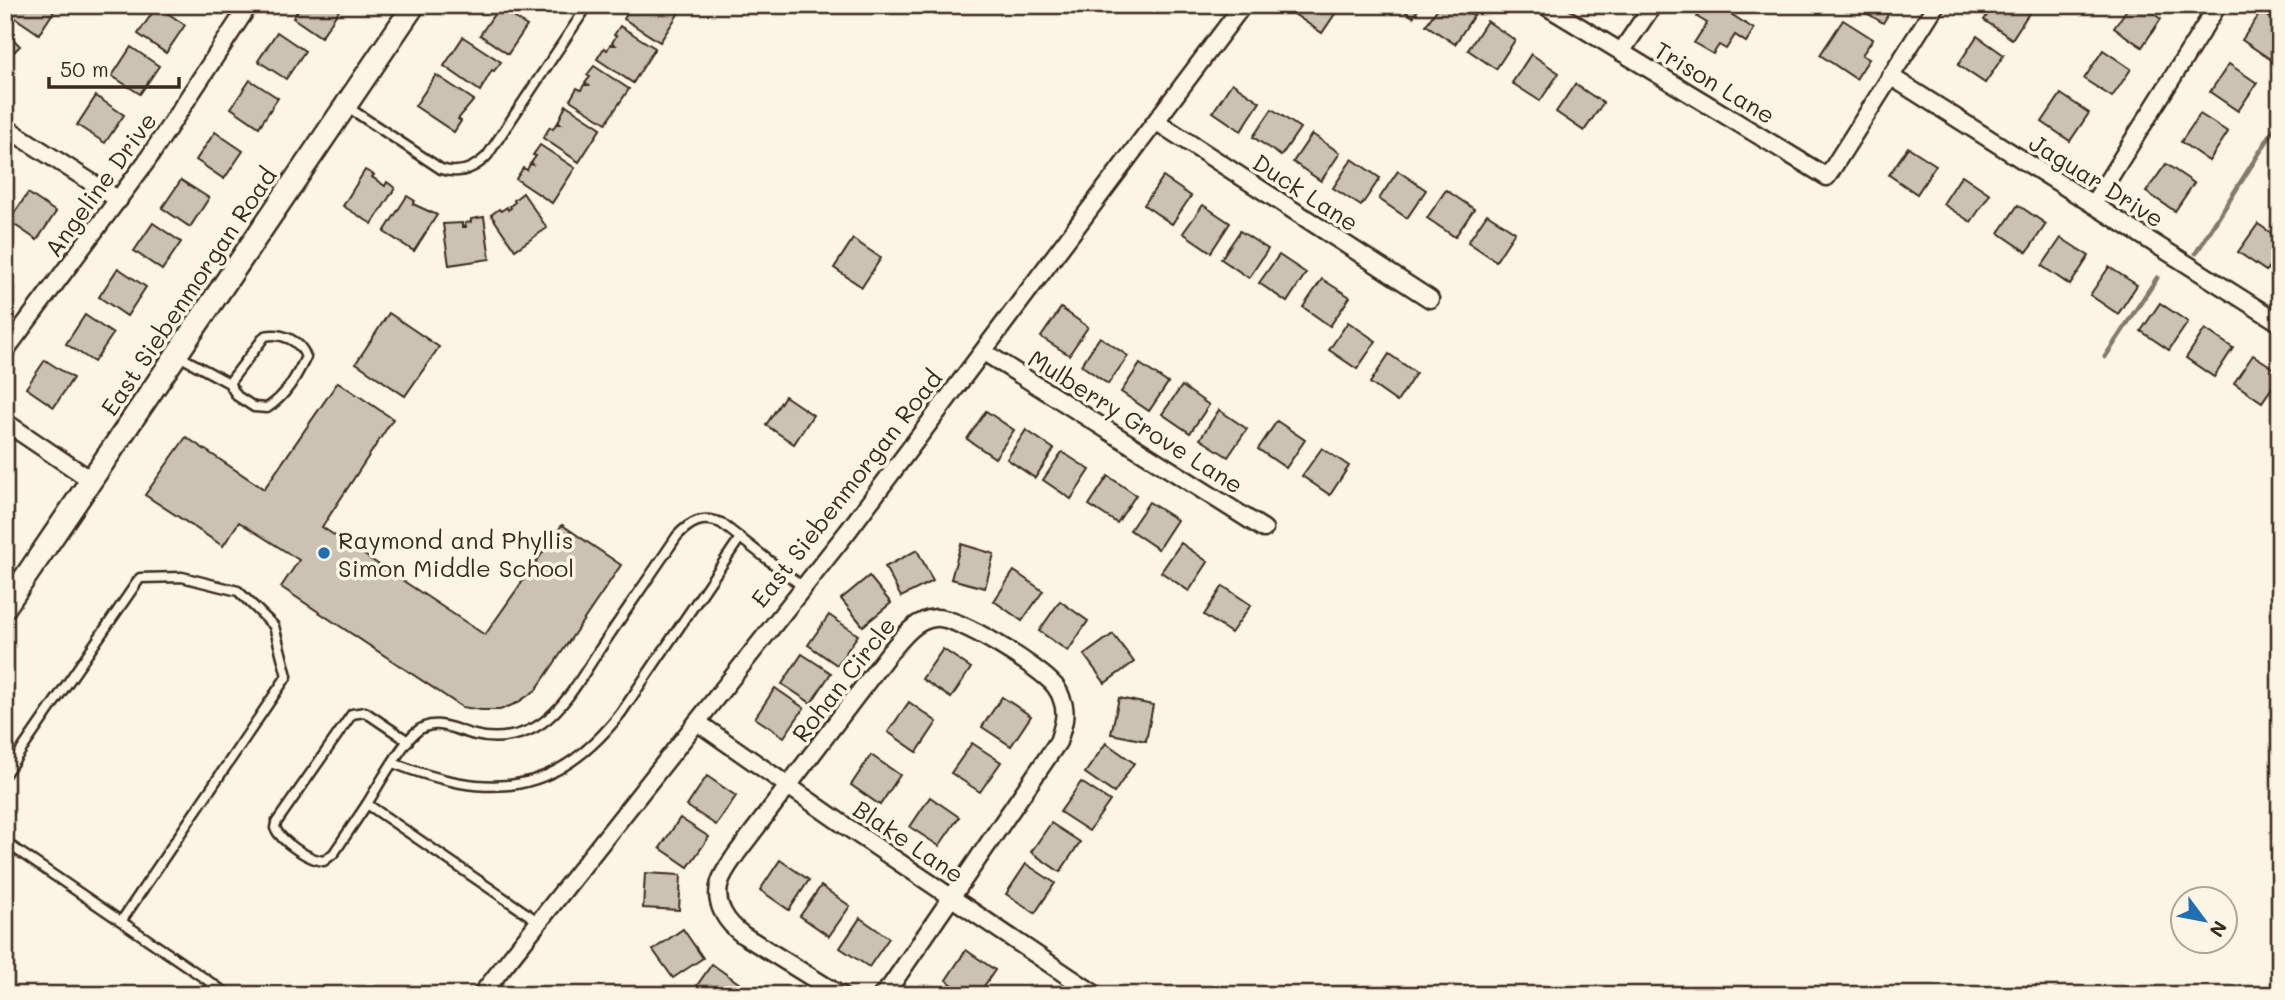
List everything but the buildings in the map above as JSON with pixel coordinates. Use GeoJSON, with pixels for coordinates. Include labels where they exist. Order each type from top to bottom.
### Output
{"type":"FeatureCollection","features":[{"type":"Feature","properties":{"kind":"street","name":"Angeline Drive"},"geometry":{"type":"LineString","coordinates":[[5,351],[120,200],[249,5]]}},
{"type":"Feature","properties":{"kind":"street","name":"East Siebenmorgan Road"},"geometry":{"type":"LineString","coordinates":[[5,607],[414,5]]}},
{"type":"Feature","properties":{"kind":"street","name":"East Siebenmorgan Road"},"geometry":{"type":"LineString","coordinates":[[481,995],[803,587],[984,352],[1243,5]]}},
{"type":"Feature","properties":{"kind":"street","name":"Trison Lane"},"geometry":{"type":"LineString","coordinates":[[1544,5],[1827,177],[1890,76]]}},
{"type":"Feature","properties":{"kind":"street"},"geometry":{"type":"LineString","coordinates":[[1622,52],[1653,5]]}},
{"type":"Feature","properties":{"kind":"street"},"geometry":{"type":"LineString","coordinates":[[1890,76],[1936,5]]}},
{"type":"Feature","properties":{"kind":"street"},"geometry":{"type":"LineString","coordinates":[[2093,204],[2218,5]]}},
{"type":"Feature","properties":{"kind":"street","name":"Jaguar Drive"},"geometry":{"type":"LineString","coordinates":[[1890,76],[2280,323]]}},
{"type":"Feature","properties":{"kind":"street","name":"Duck Lane"},"geometry":{"type":"LineString","coordinates":[[1157,122],[1430,299]]}},
{"type":"Feature","properties":{"kind":"street"},"geometry":{"type":"LineString","coordinates":[[5,127],[120,200]]}},
{"type":"Feature","properties":{"kind":"street","name":"Mulberry Grove Lane"},"geometry":{"type":"LineString","coordinates":[[984,352],[1264,529]]}},
{"type":"Feature","properties":{"kind":"street"},"geometry":{"type":"LineString","coordinates":[[5,422],[91,480]]}},
{"type":"Feature","properties":{"kind":"street","name":"Rohan Circle"},"geometry":{"type":"LineString","coordinates":[[839,995],[728,924],[720,906],[719,884],[737,853],[890,653],[916,624],[935,618],[953,621],[973,629],[1039,672],[1055,686],[1064,704],[1064,725],[1058,742],[882,995]]}},
{"type":"Feature","properties":{"kind":"street","name":"Blake Lane"},"geometry":{"type":"LineString","coordinates":[[697,722],[1096,995]]}},
{"type":"Feature","properties":{"kind":"lane"},"geometry":{"type":"LineString","coordinates":[[345,106],[441,169],[455,172],[470,169],[487,156],[589,5]]}},
{"type":"Feature","properties":{"kind":"lane"},"geometry":{"type":"LineString","coordinates":[[177,354],[229,383],[237,396],[254,407],[267,408],[280,400],[298,375],[306,357],[303,348],[276,333],[265,336],[229,383]]}},
{"type":"Feature","properties":{"kind":"lane"},"geometry":{"type":"LineString","coordinates":[[408,741],[365,712],[352,714],[275,828],[284,839],[317,861],[324,861],[334,853],[417,730],[436,724],[476,736],[498,737],[521,733],[543,722],[567,698],[683,529],[697,520],[713,520],[803,587]]}},
{"type":"Feature","properties":{"kind":"lane"},"geometry":{"type":"LineString","coordinates":[[393,763],[444,780],[496,786],[526,782],[571,764],[593,745],[621,713],[740,538]]}},
{"type":"Feature","properties":{"kind":"lane"},"geometry":{"type":"LineString","coordinates":[[5,774],[140,578],[182,577],[239,592],[274,626],[287,676],[122,920]]}},
{"type":"Feature","properties":{"kind":"lane"},"geometry":{"type":"LineString","coordinates":[[367,804],[539,922]]}},
{"type":"Feature","properties":{"kind":"lane"},"geometry":{"type":"LineString","coordinates":[[5,842],[229,995]]}},
{"type":"Feature","properties":{"kind":"waterway"},"geometry":{"type":"LineString","coordinates":[[2196,253],[2280,120]]}},
{"type":"Feature","properties":{"kind":"waterway"},"geometry":{"type":"LineString","coordinates":[[2105,357],[2157,278]]}},
{"type":"Feature","properties":{"kind":"place","name":"Raymond and Phyllis Simon Middle School"},"geometry":{"type":"Point","coordinates":[324,553]}}]}
